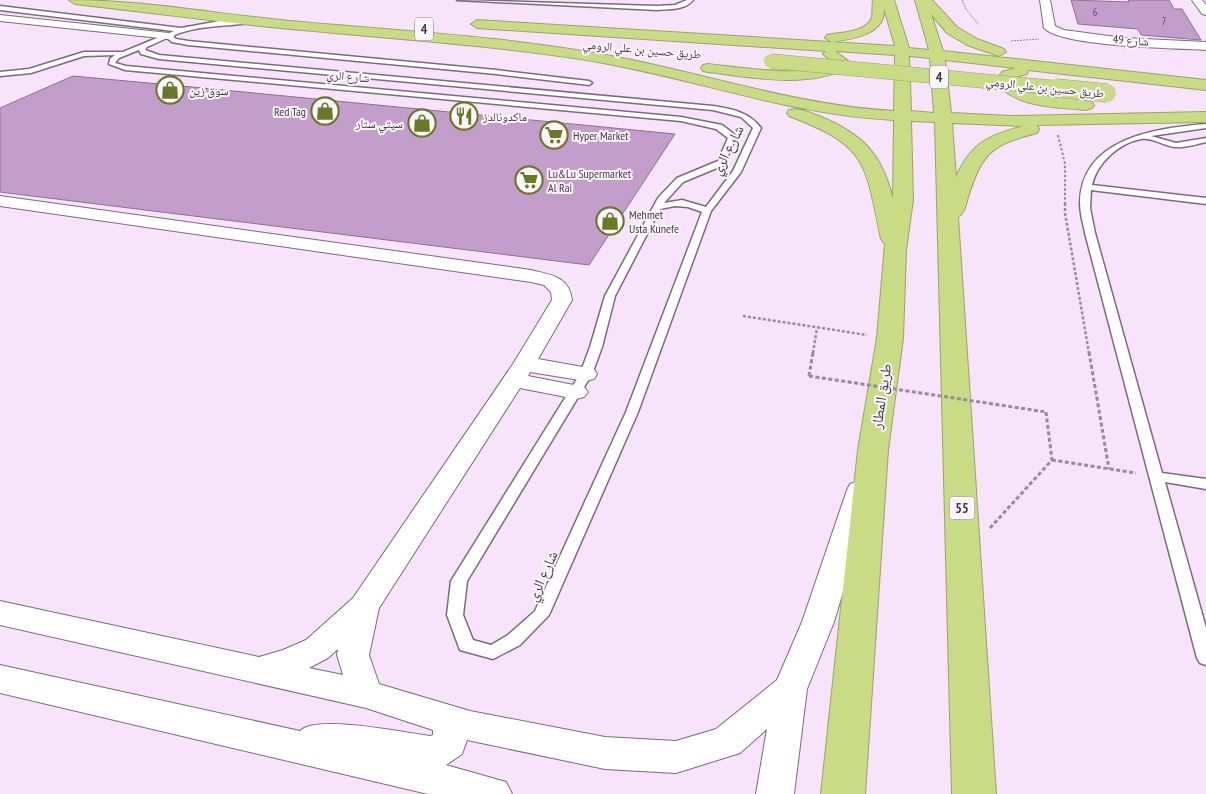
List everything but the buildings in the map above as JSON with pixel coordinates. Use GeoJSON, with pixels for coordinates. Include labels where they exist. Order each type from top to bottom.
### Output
{"type":"FeatureCollection","features":[{"type":"Feature","properties":{"kind":"highway"},"geometry":{"type":"LineString","coordinates":[[76,0],[261,22],[532,48],[627,63],[811,105],[902,116],[1010,121],[1206,117]]}},
{"type":"Feature","properties":{"kind":"highway","name":"طريق حسين بن علي الرومي"},"geometry":{"type":"LineString","coordinates":[[76,0],[622,48]]}},
{"type":"Feature","properties":{"kind":"highway"},"geometry":{"type":"LineString","coordinates":[[746,41],[813,40],[853,34],[866,30],[875,22],[878,15],[879,0]]}},
{"type":"Feature","properties":{"kind":"highway","name":"طريق المطار"},"geometry":{"type":"LineString","coordinates":[[843,794],[873,450],[890,338],[895,250],[903,200],[901,51],[888,0]]}},
{"type":"Feature","properties":{"kind":"highway","name":"55"},"geometry":{"type":"LineString","coordinates":[[921,0],[937,54],[943,118],[974,794]]}},
{"type":"Feature","properties":{"kind":"highway"},"geometry":{"type":"LineString","coordinates":[[926,0],[938,11],[952,30],[972,42],[1022,58],[1091,72]]}},
{"type":"Feature","properties":{"kind":"highway","name":"طريق حسين بن علي الرومي"},"geometry":{"type":"LineString","coordinates":[[746,41],[466,25],[772,58],[1107,90],[1204,103]]}},
{"type":"Feature","properties":{"kind":"highway"},"geometry":{"type":"LineString","coordinates":[[746,41],[937,54],[1206,85]]}},
{"type":"Feature","properties":{"kind":"highway"},"geometry":{"type":"LineString","coordinates":[[627,63],[794,74],[825,73],[836,70],[841,65],[838,58],[824,52],[746,41]]}},
{"type":"Feature","properties":{"kind":"highway","name":"طريق حسين بن علي الرومي"},"geometry":{"type":"LineString","coordinates":[[701,55],[772,58]]}},
{"type":"Feature","properties":{"kind":"highway"},"geometry":{"type":"LineString","coordinates":[[1091,72],[1031,70],[1016,72],[1007,76],[1003,81],[1007,87],[1018,93],[1056,102],[1204,103]]}},
{"type":"Feature","properties":{"kind":"highway"},"geometry":{"type":"LineString","coordinates":[[700,80],[805,116],[837,132],[860,148],[868,158],[876,176],[895,250]]}},
{"type":"Feature","properties":{"kind":"highway","name":"طريق حسين بن علي الرومي"},"geometry":{"type":"LineString","coordinates":[[1107,90],[1127,95]]}},
{"type":"Feature","properties":{"kind":"highway"},"geometry":{"type":"LineString","coordinates":[[949,223],[969,166],[980,150],[1000,138],[1056,124],[1102,120]]}},
{"type":"Feature","properties":{"kind":"street","name":"شارع 49"},"geometry":{"type":"LineString","coordinates":[[1045,0],[1050,28],[1057,32],[1089,37],[1206,46]]}},
{"type":"Feature","properties":{"kind":"street"},"geometry":{"type":"LineString","coordinates":[[1197,0],[1206,12]]}},
{"type":"Feature","properties":{"kind":"street"},"geometry":{"type":"LineString","coordinates":[[0,18],[169,36]]}},
{"type":"Feature","properties":{"kind":"street"},"geometry":{"type":"LineString","coordinates":[[0,201],[542,278],[552,281],[561,290],[562,300],[519,372],[364,606],[317,649],[290,662],[260,670]]}},
{"type":"Feature","properties":{"kind":"street"},"geometry":{"type":"LineString","coordinates":[[519,372],[581,383]]}},
{"type":"Feature","properties":{"kind":"street"},"geometry":{"type":"LineString","coordinates":[[775,794],[790,689],[818,622],[873,450]]}},
{"type":"Feature","properties":{"kind":"street"},"geometry":{"type":"LineString","coordinates":[[364,606],[353,655],[366,694]]}},
{"type":"Feature","properties":{"kind":"street"},"geometry":{"type":"LineString","coordinates":[[0,613],[366,694],[452,722],[605,754],[676,757],[727,742],[790,689]]}},
{"type":"Feature","properties":{"kind":"street"},"geometry":{"type":"LineString","coordinates":[[0,679],[376,764],[493,794]]}},
{"type":"Feature","properties":{"kind":"street"},"geometry":{"type":"LineString","coordinates":[[267,740],[351,740],[434,753],[449,743],[452,722]]}},
{"type":"Feature","properties":{"kind":"lane"},"geometry":{"type":"LineString","coordinates":[[460,0],[499,3],[670,8],[685,4],[690,0]]}},
{"type":"Feature","properties":{"kind":"lane"},"geometry":{"type":"LineString","coordinates":[[499,3],[506,0]]}},
{"type":"Feature","properties":{"kind":"lane"},"geometry":{"type":"LineString","coordinates":[[580,0],[610,7]]}},
{"type":"Feature","properties":{"kind":"lane"},"geometry":{"type":"LineString","coordinates":[[0,8],[181,30],[188,23],[186,16],[182,13]]}},
{"type":"Feature","properties":{"kind":"lane","name":"شارع الري"},"geometry":{"type":"LineString","coordinates":[[126,61],[147,51],[181,30],[220,23],[261,22]]}},
{"type":"Feature","properties":{"kind":"lane"},"geometry":{"type":"LineString","coordinates":[[169,36],[174,41],[188,43],[496,72],[589,84]]}},
{"type":"Feature","properties":{"kind":"lane"},"geometry":{"type":"LineString","coordinates":[[136,58],[147,51]]}},
{"type":"Feature","properties":{"kind":"lane","name":"شارع الري"},"geometry":{"type":"LineString","coordinates":[[126,61],[681,119],[719,127],[729,133],[731,140],[721,163],[680,180],[669,189],[656,208],[610,296],[596,347],[581,383],[459,581],[455,615],[466,645],[493,652],[514,640],[540,616],[632,412],[707,211],[737,172],[756,128],[753,122],[730,111],[690,106],[147,51]]}},
{"type":"Feature","properties":{"kind":"lane"},"geometry":{"type":"LineString","coordinates":[[0,74],[15,75],[29,73],[84,54],[126,61]]}},
{"type":"Feature","properties":{"kind":"lane"},"geometry":{"type":"LineString","coordinates":[[681,119],[693,115],[695,112],[690,106]]}},
{"type":"Feature","properties":{"kind":"lane"},"geometry":{"type":"LineString","coordinates":[[1206,126],[1171,130],[1143,136],[1121,144],[1104,155],[1093,169],[1085,201],[1090,234],[1206,658]]}},
{"type":"Feature","properties":{"kind":"lane"},"geometry":{"type":"LineString","coordinates":[[1143,136],[1176,145],[1206,140]]}},
{"type":"Feature","properties":{"kind":"lane"},"geometry":{"type":"LineString","coordinates":[[1087,187],[1206,201]]}},
{"type":"Feature","properties":{"kind":"lane"},"geometry":{"type":"LineString","coordinates":[[656,208],[683,203],[701,207],[707,211]]}},
{"type":"Feature","properties":{"kind":"lane"},"geometry":{"type":"LineString","coordinates":[[1155,476],[1206,484]]}},
{"type":"Feature","properties":{"kind":"path"},"geometry":{"type":"LineString","coordinates":[[962,0],[966,9],[980,26]]}},
{"type":"Feature","properties":{"kind":"path"},"geometry":{"type":"LineString","coordinates":[[1056,124],[1065,164],[1065,213],[1109,469]]}},
{"type":"Feature","properties":{"kind":"path"},"geometry":{"type":"LineString","coordinates":[[743,316],[890,338]]}},
{"type":"Feature","properties":{"kind":"path"},"geometry":{"type":"LineString","coordinates":[[817,328],[809,376],[1046,412],[1052,460],[964,557]]}},
{"type":"Feature","properties":{"kind":"path"},"geometry":{"type":"LineString","coordinates":[[1052,460],[1155,476]]}},
{"type":"Feature","properties":{"kind":"place","name":"سوق زين"},"geometry":{"type":"Point","coordinates":[170,90]}},
{"type":"Feature","properties":{"kind":"place","name":"Red Tag"},"geometry":{"type":"Point","coordinates":[325,111]}},
{"type":"Feature","properties":{"kind":"place","name":"ماكدونالدز"},"geometry":{"type":"Point","coordinates":[464,116]}},
{"type":"Feature","properties":{"kind":"place","name":"سيتي ستار"},"geometry":{"type":"Point","coordinates":[422,123]}},
{"type":"Feature","properties":{"kind":"place","name":"Hyper Market"},"geometry":{"type":"Point","coordinates":[554,135]}},
{"type":"Feature","properties":{"kind":"place","name":"Lu&Lu Supermarket Al Rai"},"geometry":{"type":"Point","coordinates":[529,180]}},
{"type":"Feature","properties":{"kind":"place","name":"Mehmet Usta Kunefe"},"geometry":{"type":"Point","coordinates":[610,221]}}]}
